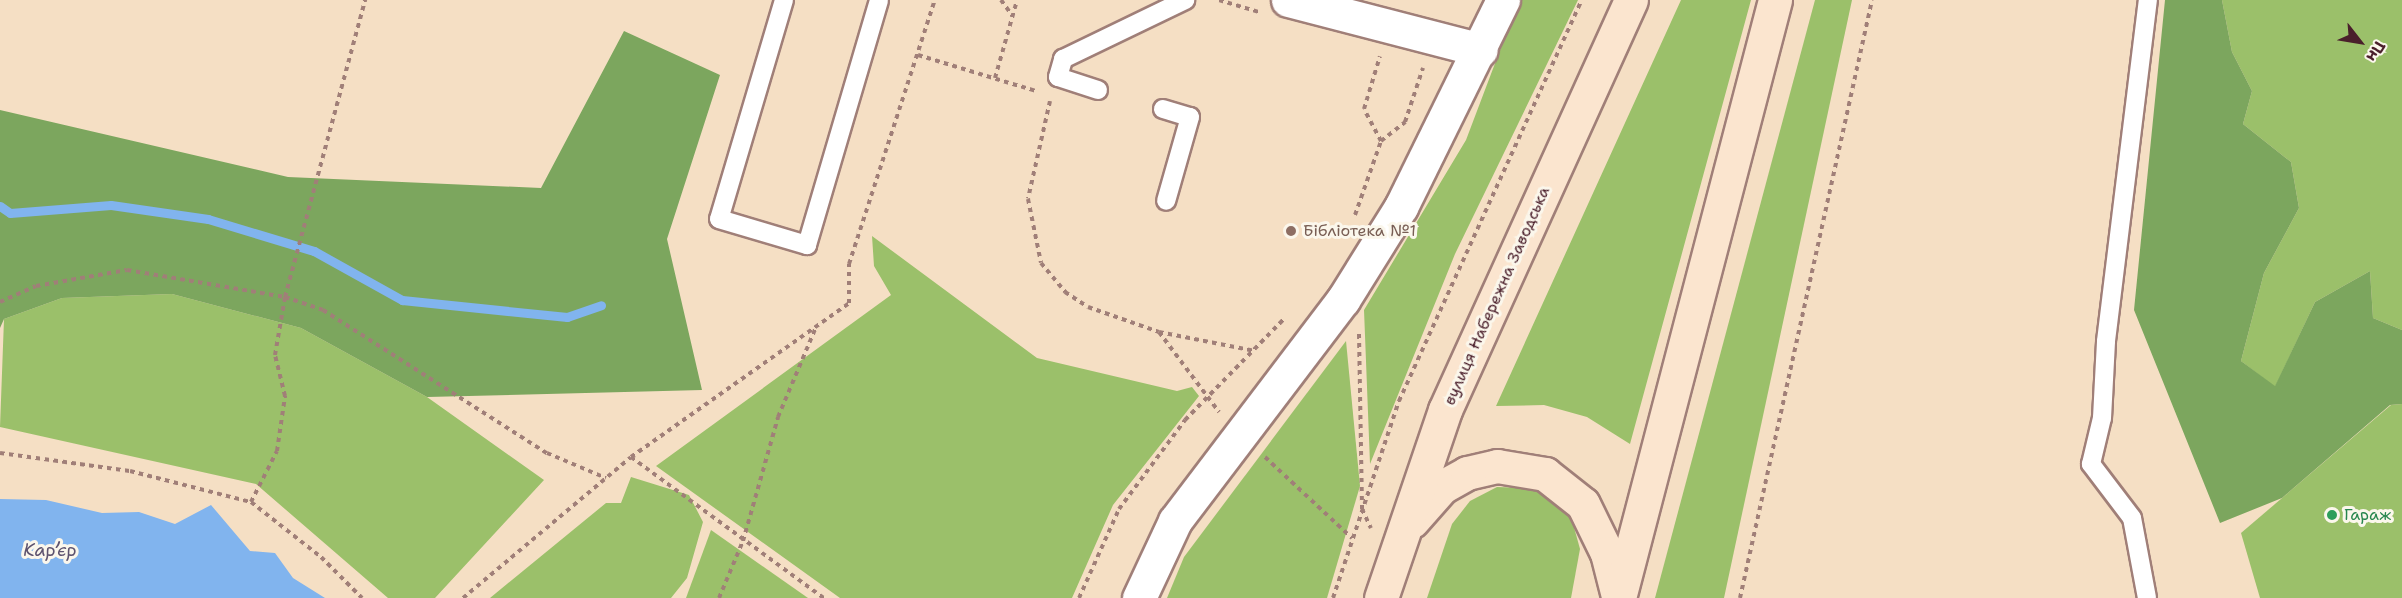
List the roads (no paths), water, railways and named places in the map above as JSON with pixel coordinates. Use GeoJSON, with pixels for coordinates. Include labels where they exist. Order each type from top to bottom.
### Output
{"type":"FeatureCollection","features":[{"type":"Feature","properties":{"kind":"main road","name":"вулиця Набережна Заводська"},"geometry":{"type":"LineString","coordinates":[[1381,598],[1401,532],[1445,410],[1631,0]]}},
{"type":"Feature","properties":{"kind":"main road"},"geometry":{"type":"LineString","coordinates":[[1619,598],[1775,0]]}},
{"type":"Feature","properties":{"kind":"main road"},"geometry":{"type":"LineString","coordinates":[[1401,532],[1442,487],[1467,472],[1497,466],[1528,468],[1563,485],[1583,504],[1607,553],[1619,598]]}},
{"type":"Feature","properties":{"kind":"street"},"geometry":{"type":"LineString","coordinates":[[1139,598],[1175,521],[1238,433],[1343,300],[1401,207],[1481,50],[1503,0]]}},
{"type":"Feature","properties":{"kind":"street"},"geometry":{"type":"LineString","coordinates":[[1275,7],[1433,38],[1481,50]]}},
{"type":"Feature","properties":{"kind":"lane"},"geometry":{"type":"LineString","coordinates":[[784,0],[719,219],[807,245],[879,0]]}},
{"type":"Feature","properties":{"kind":"lane"},"geometry":{"type":"LineString","coordinates":[[1098,90],[1058,77],[1063,59],[1185,0]]}},
{"type":"Feature","properties":{"kind":"lane"},"geometry":{"type":"LineString","coordinates":[[2147,598],[2132,518],[2091,464],[2102,418],[2106,341],[2148,0]]}},
{"type":"Feature","properties":{"kind":"lane"},"geometry":{"type":"LineString","coordinates":[[1162,109],[1190,117],[1166,201]]}},
{"type":"Feature","properties":{"kind":"water","name":"Кар’єр"},"geometry":{"type":"Polygon","coordinates":[[[0,499],[46,500],[102,513],[139,512],[175,524],[211,505],[250,551],[275,553],[293,578],[325,598],[0,598],[0,499]]]}},
{"type":"Feature","properties":{"kind":"waterway"},"geometry":{"type":"LineString","coordinates":[[0,206],[10,213],[111,205],[208,219],[314,251],[402,300],[567,317],[601,305]]}},
{"type":"Feature","properties":{"kind":"place","name":"Бібліотека №1"},"geometry":{"type":"Point","coordinates":[1291,231]}},
{"type":"Feature","properties":{"kind":"place","name":"Гараж"},"geometry":{"type":"Point","coordinates":[2332,515]}}]}
